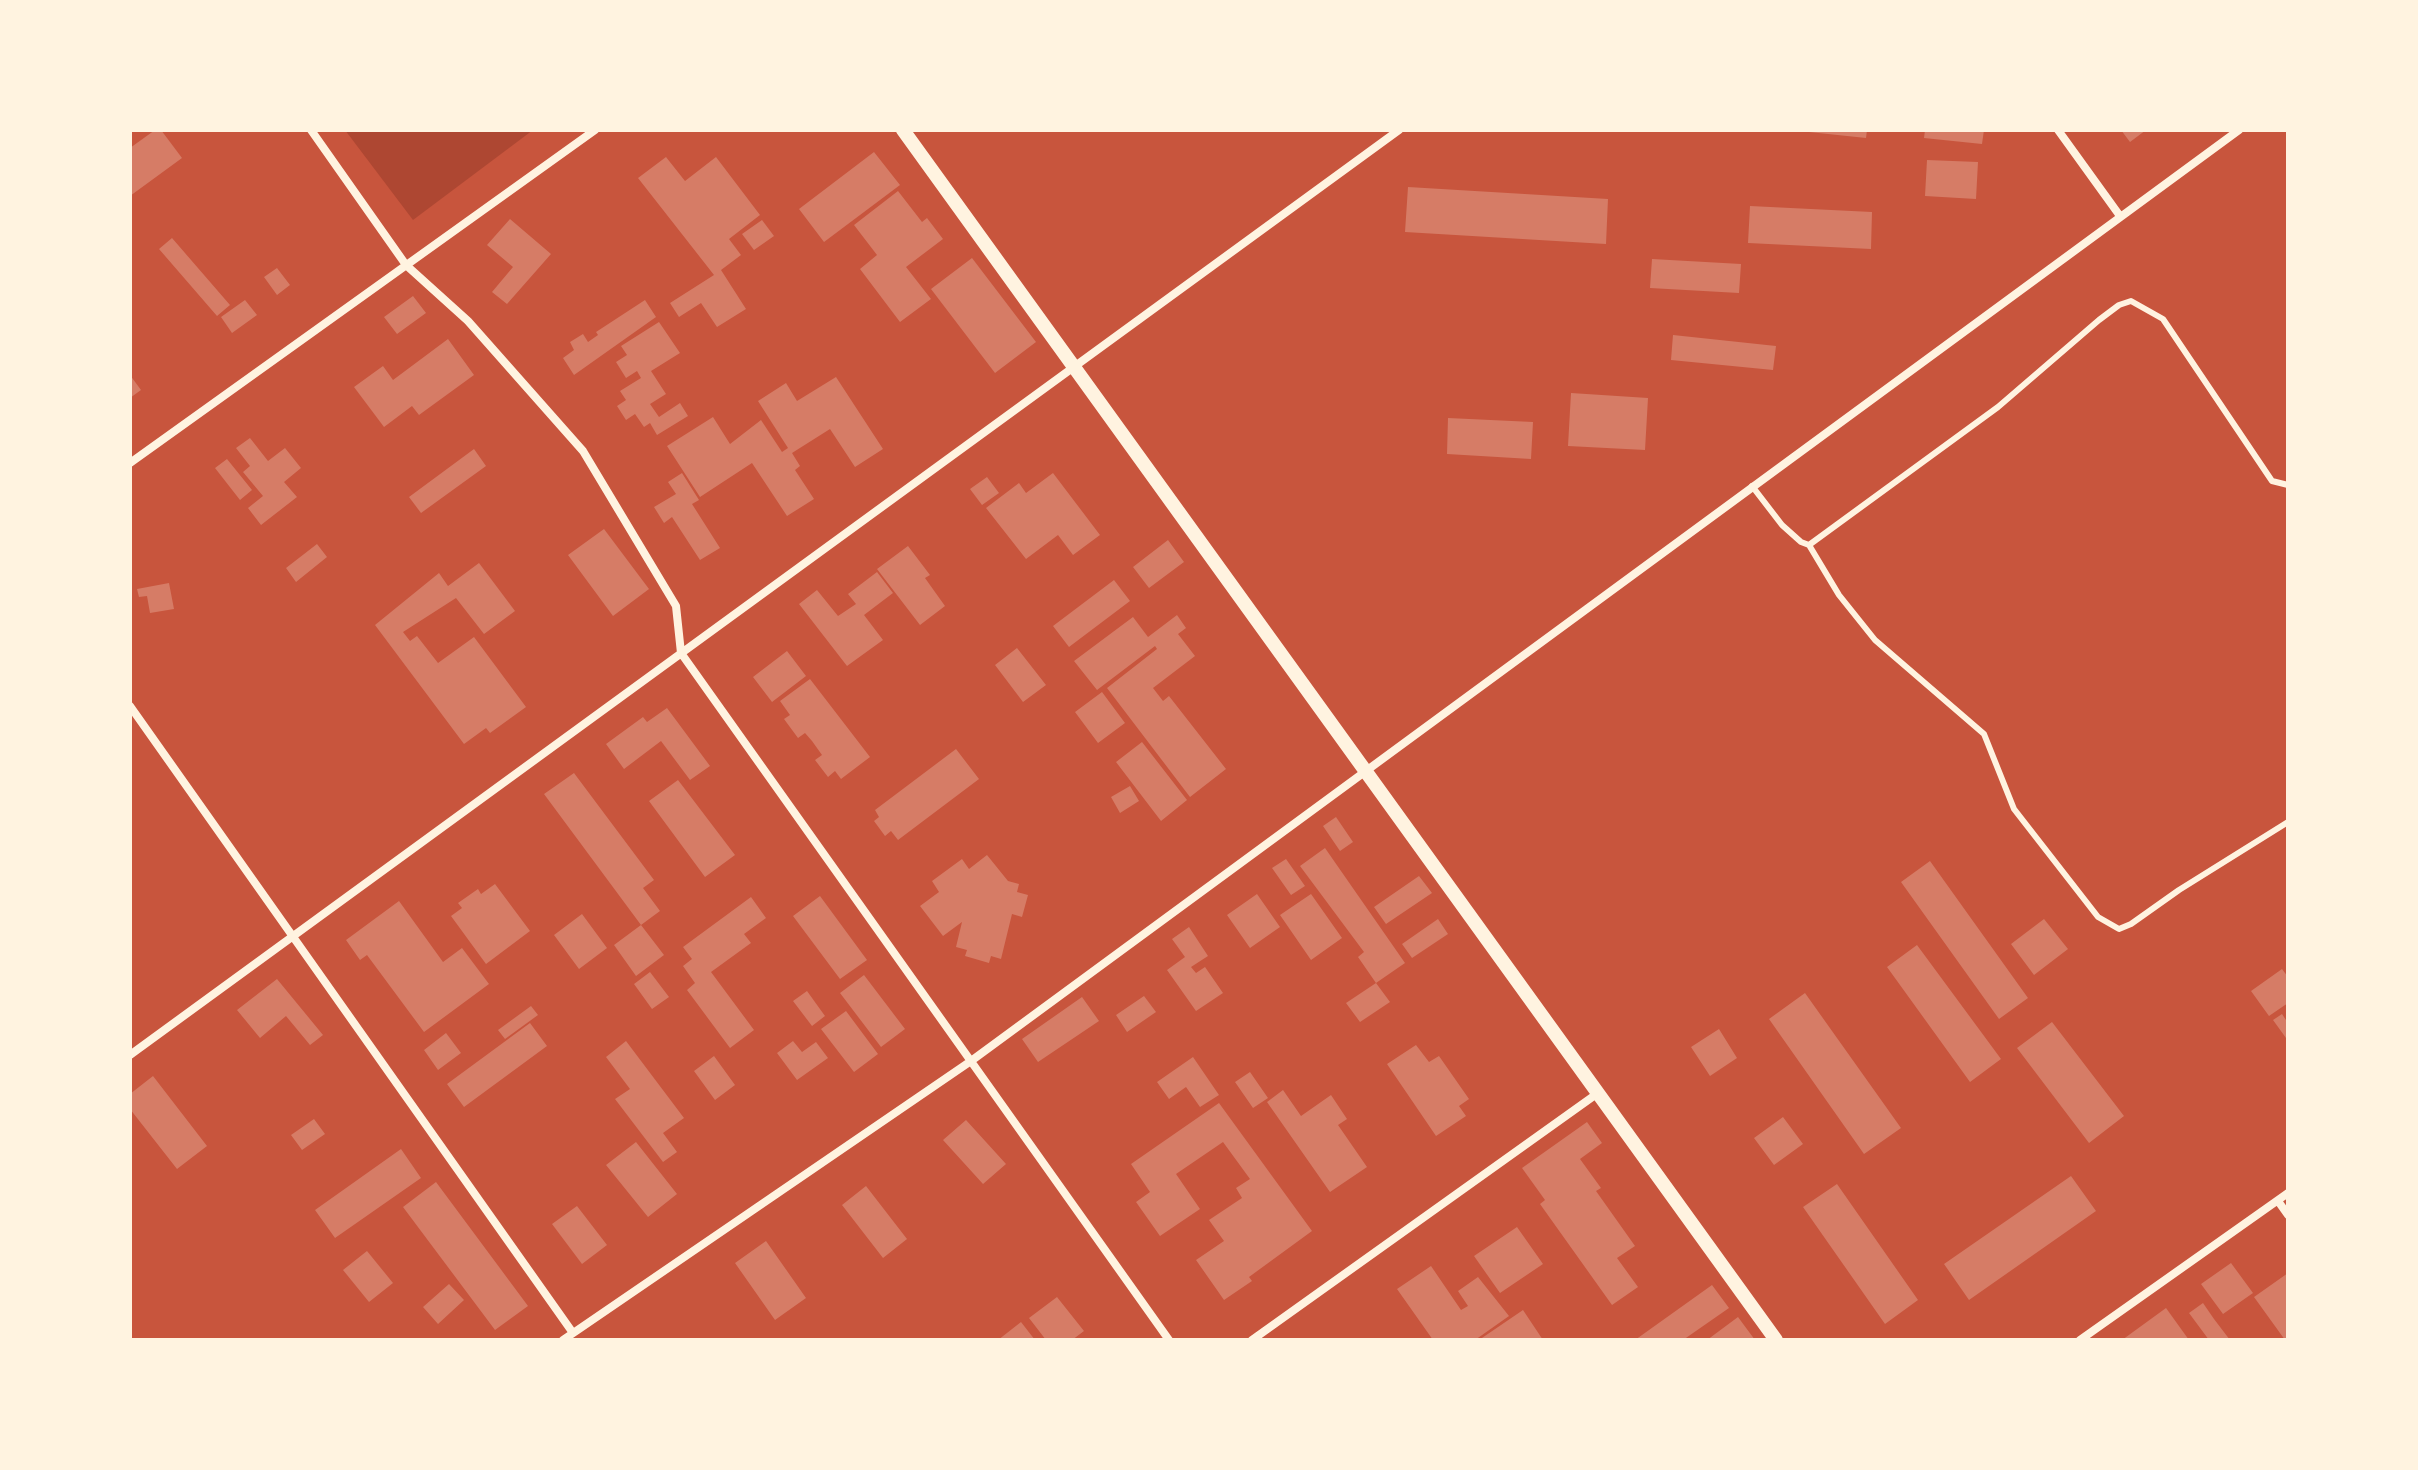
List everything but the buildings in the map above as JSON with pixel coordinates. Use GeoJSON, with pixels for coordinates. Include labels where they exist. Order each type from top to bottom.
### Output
{"type":"FeatureCollection","features":[{"type":"Feature","properties":{"kind":"street"},"geometry":{"type":"LineString","coordinates":[[311,130],[406,265],[468,321],[583,451],[676,606],[681,653],[1169,1340]]}},
{"type":"Feature","properties":{"kind":"street"},"geometry":{"type":"LineString","coordinates":[[130,463],[595,130]]}},
{"type":"Feature","properties":{"kind":"street"},"geometry":{"type":"LineString","coordinates":[[903,130],[1776,1340]]}},
{"type":"Feature","properties":{"kind":"street"},"geometry":{"type":"LineString","coordinates":[[130,1055],[1399,130]]}},
{"type":"Feature","properties":{"kind":"street"},"geometry":{"type":"LineString","coordinates":[[2058,130],[2120,216]]}},
{"type":"Feature","properties":{"kind":"street"},"geometry":{"type":"LineString","coordinates":[[563,1340],[971,1061],[2239,130]]}},
{"type":"Feature","properties":{"kind":"street"},"geometry":{"type":"LineString","coordinates":[[130,706],[573,1333]]}},
{"type":"Feature","properties":{"kind":"street"},"geometry":{"type":"LineString","coordinates":[[1252,1340],[1598,1093]]}},
{"type":"Feature","properties":{"kind":"street"},"geometry":{"type":"LineString","coordinates":[[2080,1340],[2288,1193]]}},
{"type":"Feature","properties":{"kind":"street"},"geometry":{"type":"LineString","coordinates":[[2278,1201],[2288,1215]]}},
{"type":"Feature","properties":{"kind":"lane"},"geometry":{"type":"LineString","coordinates":[[1809,545],[1998,407],[2099,320],[2119,305],[2131,301],[2163,319],[2272,481],[2288,485]]}},
{"type":"Feature","properties":{"kind":"lane"},"geometry":{"type":"LineString","coordinates":[[1752,486],[1782,525],[1809,545],[1839,595],[1875,640],[1984,734],[2014,809],[2098,917],[2119,929],[2131,924],[2288,822]]}},
{"type":"Feature","properties":{"kind":"shaded area"},"geometry":{"type":"Polygon","coordinates":[[[345,130],[533,130],[413,220],[345,130]]]}}]}
